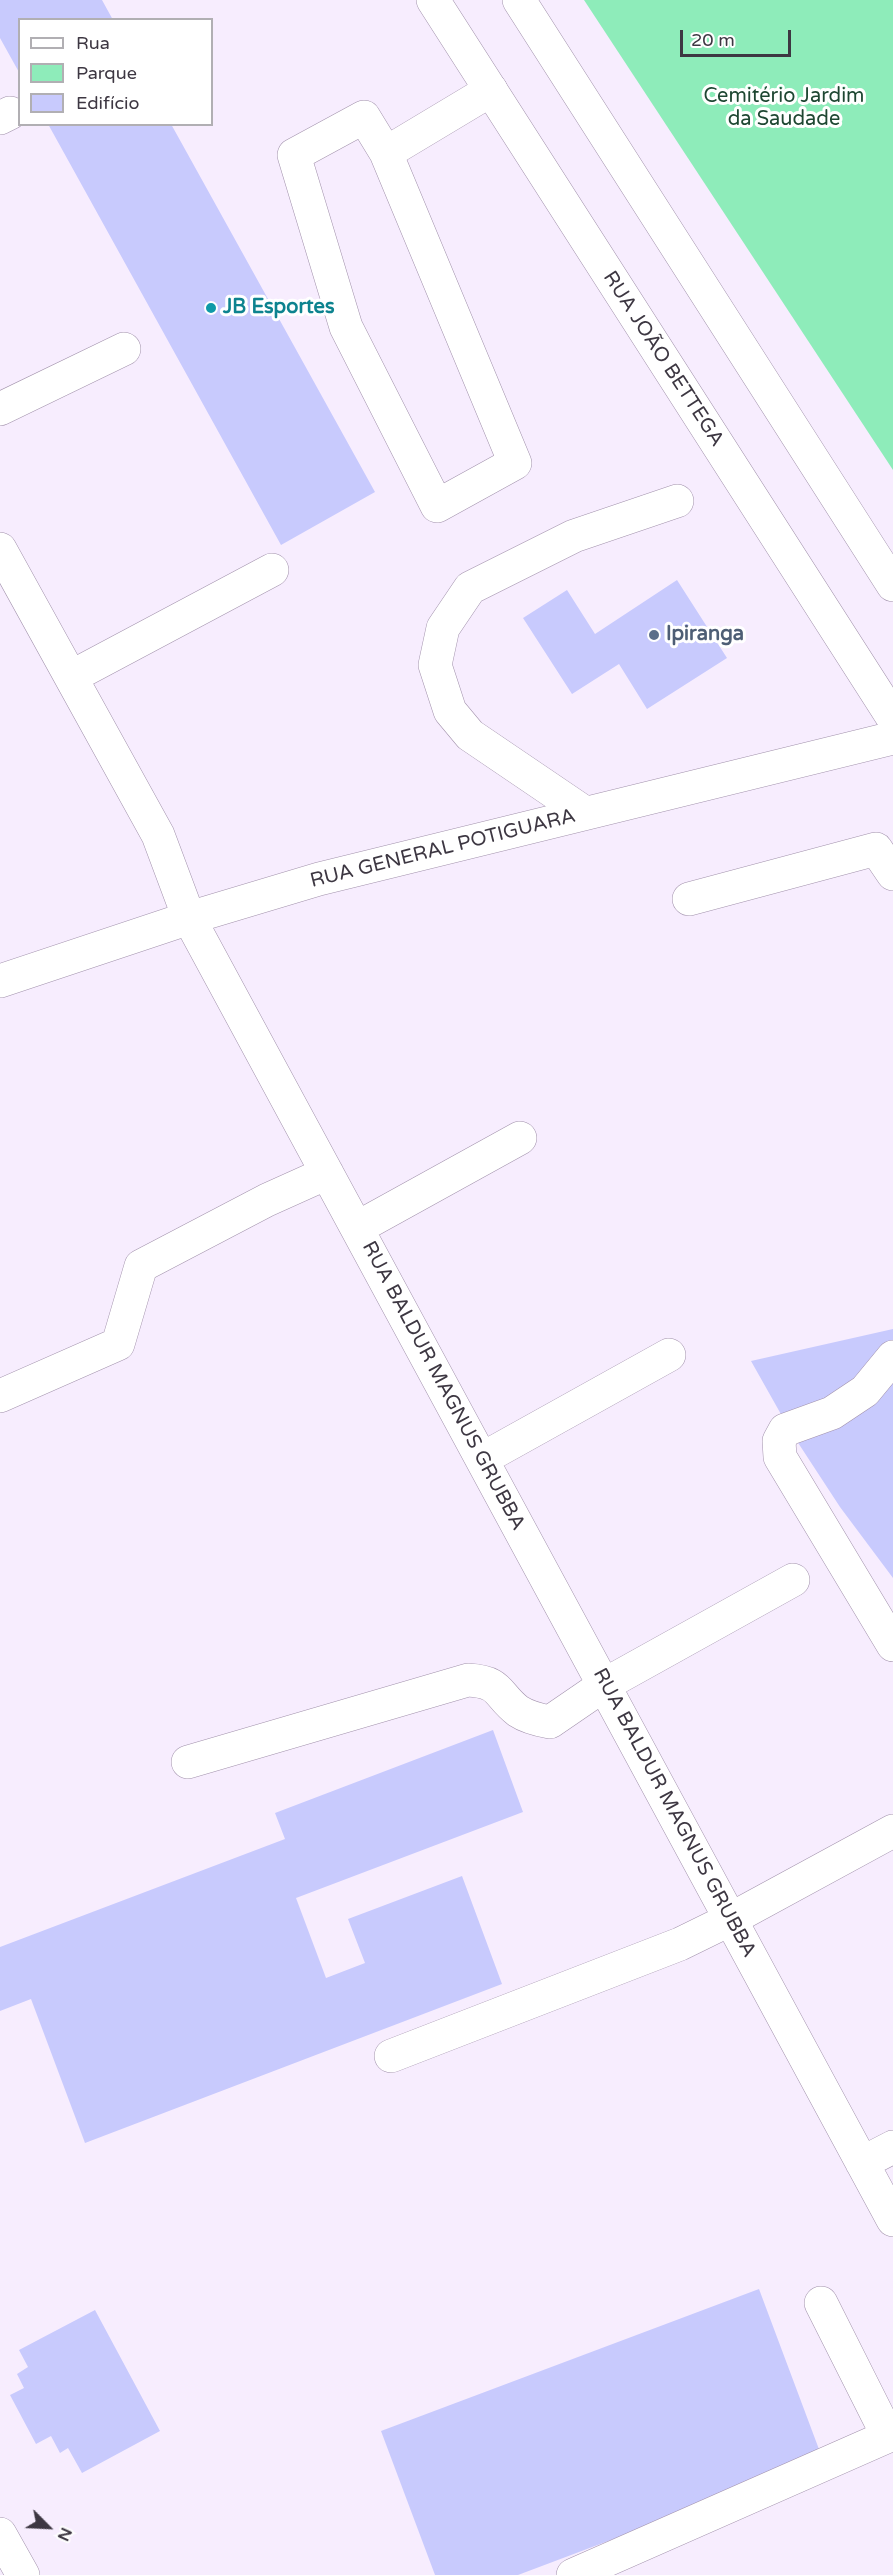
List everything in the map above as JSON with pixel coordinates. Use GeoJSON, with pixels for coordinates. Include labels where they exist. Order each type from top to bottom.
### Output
{"type":"FeatureCollection","features":[{"type":"Feature","properties":{"kind":"street","name":"RUA JOÃO BETTEGA"},"geometry":{"type":"LineString","coordinates":[[433,0],[893,718]]}},
{"type":"Feature","properties":{"kind":"street"},"geometry":{"type":"LineString","coordinates":[[519,0],[893,585]]}},
{"type":"Feature","properties":{"kind":"street"},"geometry":{"type":"LineString","coordinates":[[386,153],[491,90]]}},
{"type":"Feature","properties":{"kind":"street"},"geometry":{"type":"LineString","coordinates":[[364,117],[386,153],[514,463],[437,506],[346,327],[294,155],[364,117]]}},
{"type":"Feature","properties":{"kind":"street"},"geometry":{"type":"LineString","coordinates":[[0,409],[124,349]]}},
{"type":"Feature","properties":{"kind":"street"},"geometry":{"type":"LineString","coordinates":[[585,813],[470,735],[450,711],[435,665],[443,628],[470,588],[574,536],[677,501]]}},
{"type":"Feature","properties":{"kind":"street","name":"RUA BALDUR MAGNUS GRUBBA"},"geometry":{"type":"LineString","coordinates":[[0,549],[158,835],[189,918],[893,2220]]}},
{"type":"Feature","properties":{"kind":"street"},"geometry":{"type":"LineString","coordinates":[[71,677],[272,570]]}},
{"type":"Feature","properties":{"kind":"street","name":"RUA GENERAL POTIGUARA"},"geometry":{"type":"LineString","coordinates":[[0,981],[189,918],[319,879],[893,738]]}},
{"type":"Feature","properties":{"kind":"street"},"geometry":{"type":"LineString","coordinates":[[689,899],[876,849],[893,874]]}},
{"type":"Feature","properties":{"kind":"street"},"geometry":{"type":"LineString","coordinates":[[357,1228],[520,1138]]}},
{"type":"Feature","properties":{"kind":"street"},"geometry":{"type":"LineString","coordinates":[[0,1396],[118,1344],[141,1266],[267,1200],[327,1173]]}},
{"type":"Feature","properties":{"kind":"street"},"geometry":{"type":"LineString","coordinates":[[482,1459],[669,1356]]}},
{"type":"Feature","properties":{"kind":"street"},"geometry":{"type":"LineString","coordinates":[[893,1357],[865,1390],[832,1413],[785,1430],[779,1441],[780,1457],[893,1645]]}},
{"type":"Feature","properties":{"kind":"street"},"geometry":{"type":"LineString","coordinates":[[188,1762],[468,1680],[484,1681],[499,1689],[518,1711],[550,1722],[604,1685],[794,1581]]}},
{"type":"Feature","properties":{"kind":"street"},"geometry":{"type":"LineString","coordinates":[[391,2056],[680,1944],[731,1919],[893,1831]]}},
{"type":"Feature","properties":{"kind":"street"},"geometry":{"type":"LineString","coordinates":[[862,2163],[893,2147]]}},
{"type":"Feature","properties":{"kind":"street"},"geometry":{"type":"LineString","coordinates":[[573,2575],[890,2435],[821,2303]]}},
{"type":"Feature","properties":{"kind":"street"},"geometry":{"type":"LineString","coordinates":[[0,2534],[23,2575]]}},
{"type":"Feature","properties":{"kind":"green space","name":"Cemitério Jardim da Saudade"},"geometry":{"type":"Polygon","coordinates":[[[584,0],[893,0],[893,470],[584,0]]]}},
{"type":"Feature","properties":{"kind":"building"},"geometry":{"type":"Polygon","coordinates":[[[0,0],[102,0],[112,18],[18,18],[18,70],[0,38],[0,0]]]}},
{"type":"Feature","properties":{"kind":"building","name":"JB Esportes"},"geometry":{"type":"Polygon","coordinates":[[[49,126],[172,126],[375,492],[281,545],[49,126]]]}},
{"type":"Feature","properties":{"kind":"building"},"geometry":{"type":"Polygon","coordinates":[[[677,580],[727,658],[647,709],[619,664],[572,694],[523,618],[567,590],[595,634],[677,580]]]}},
{"type":"Feature","properties":{"kind":"building"},"geometry":{"type":"Polygon","coordinates":[[[893,1329],[893,1578],[840,1507],[791,1432],[751,1361],[893,1329]]]}},
{"type":"Feature","properties":{"kind":"building"},"geometry":{"type":"Polygon","coordinates":[[[493,1730],[523,1812],[296,1898],[326,1978],[365,1963],[348,1919],[462,1876],[502,1984],[85,2143],[31,1999],[0,2011],[0,1947],[285,1839],[275,1813],[493,1730]]]}},
{"type":"Feature","properties":{"kind":"building"},"geometry":{"type":"Polygon","coordinates":[[[759,2289],[823,2460],[518,2575],[435,2575],[381,2431],[759,2289]]]}},
{"type":"Feature","properties":{"kind":"building"},"geometry":{"type":"Polygon","coordinates":[[[95,2310],[160,2431],[82,2473],[68,2448],[60,2453],[51,2436],[36,2444],[10,2395],[24,2388],[17,2374],[28,2367],[19,2350],[95,2310]]]}},
{"type":"Feature","properties":{"kind":"place","name":"JB Esportes"},"geometry":{"type":"Point","coordinates":[211,308]}},
{"type":"Feature","properties":{"kind":"place","name":"Ipiranga"},"geometry":{"type":"Point","coordinates":[654,635]}}]}
